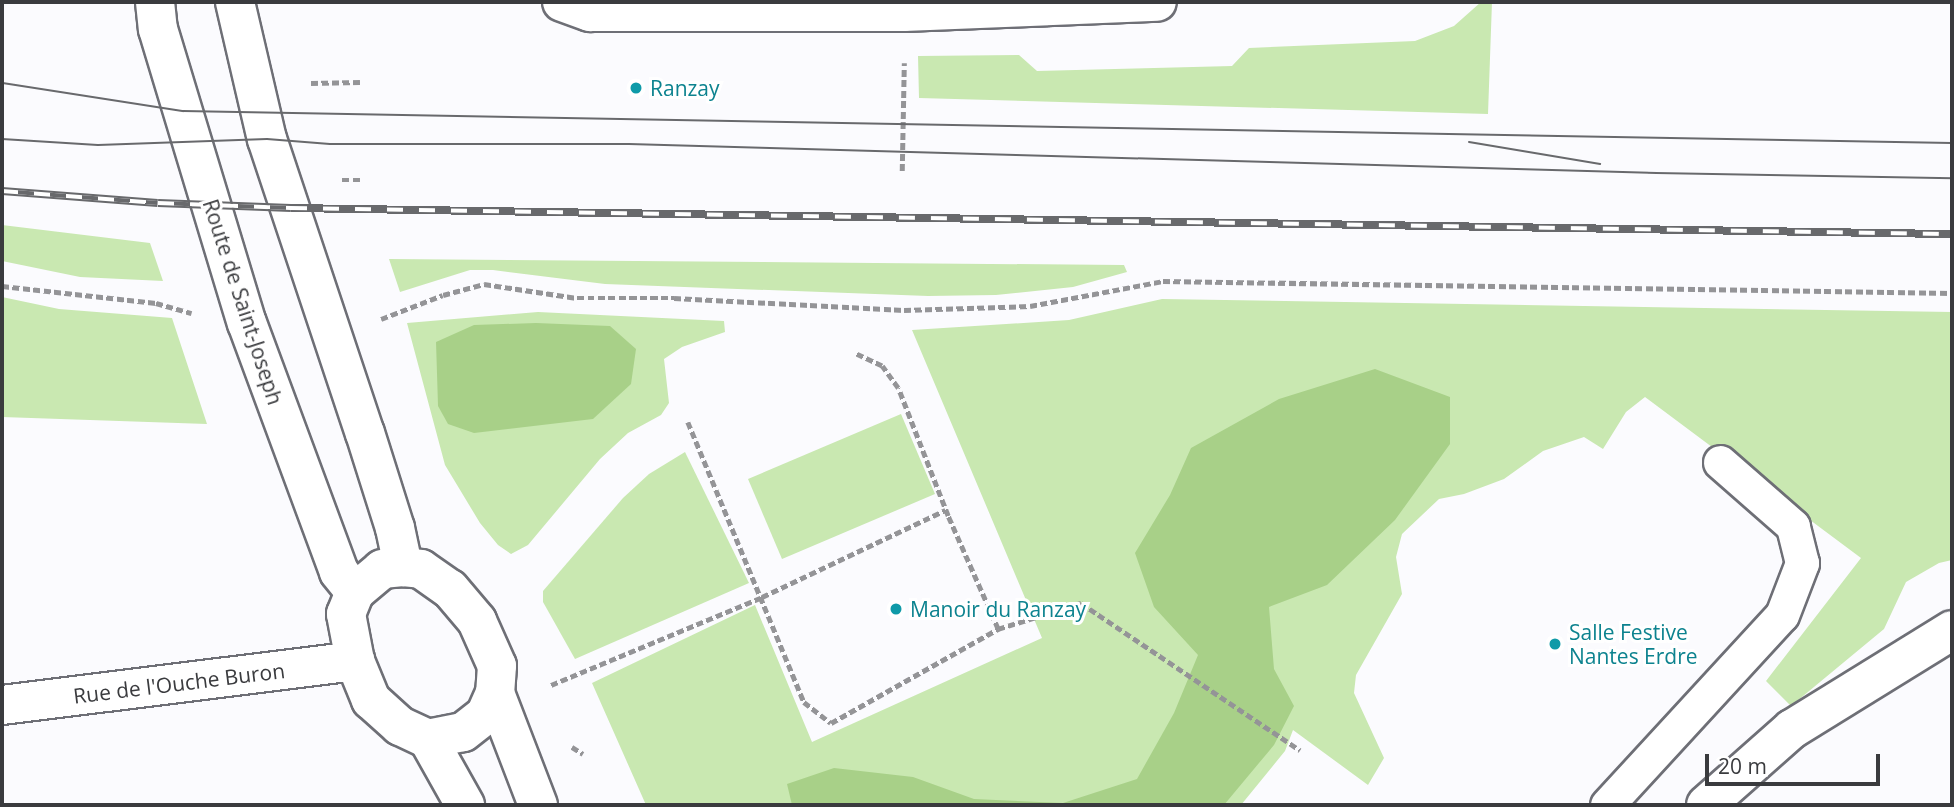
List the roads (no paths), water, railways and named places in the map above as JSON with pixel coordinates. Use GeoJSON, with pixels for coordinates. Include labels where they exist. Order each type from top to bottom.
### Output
{"type":"FeatureCollection","features":[{"type":"Feature","properties":{"kind":"street","name":"Route de Saint-Joseph"},"geometry":{"type":"LineString","coordinates":[[155,2],[158,29],[247,323],[339,572],[355,592]]}},
{"type":"Feature","properties":{"kind":"street"},"geometry":{"type":"LineString","coordinates":[[235,2],[267,139],[369,445],[395,528],[403,567]]}},
{"type":"Feature","properties":{"kind":"street"},"geometry":{"type":"LineString","coordinates":[[562,2],[590,12],[904,12],[1157,2]]}},
{"type":"Feature","properties":{"kind":"street"},"geometry":{"type":"LineString","coordinates":[[428,739],[463,732],[485,715],[495,693],[497,666],[477,621],[440,582],[422,569],[382,569],[355,592],[346,614],[355,662],[370,700],[400,726],[428,739],[465,805]]}},
{"type":"Feature","properties":{"kind":"street"},"geometry":{"type":"LineString","coordinates":[[1706,805],[1792,729],[1952,630]]}},
{"type":"Feature","properties":{"kind":"street","name":"Rue de l'Ouche Buron"},"geometry":{"type":"LineString","coordinates":[[2,705],[355,662]]}},
{"type":"Feature","properties":{"kind":"street"},"geometry":{"type":"LineString","coordinates":[[495,693],[538,805]]}},
{"type":"Feature","properties":{"kind":"lane"},"geometry":{"type":"LineString","coordinates":[[1607,805],[1782,615],[1802,563],[1793,526],[1720,462]]}},
{"type":"Feature","properties":{"kind":"tram line"},"geometry":{"type":"LineString","coordinates":[[2,83],[183,111],[1952,143]]}},
{"type":"Feature","properties":{"kind":"tram line"},"geometry":{"type":"LineString","coordinates":[[2,139],[98,145],[267,139],[330,144],[629,144],[1657,173],[1952,178]]}},
{"type":"Feature","properties":{"kind":"tram line"},"geometry":{"type":"LineString","coordinates":[[1469,142],[1600,164]]}},
{"type":"Feature","properties":{"kind":"railway"},"geometry":{"type":"LineString","coordinates":[[2,191],[158,203],[291,208],[1952,234]]}},
{"type":"Feature","properties":{"kind":"place","name":"Ranzay"},"geometry":{"type":"Point","coordinates":[636,88]}},
{"type":"Feature","properties":{"kind":"place","name":"Manoir du Ranzay"},"geometry":{"type":"Point","coordinates":[896,609]}},
{"type":"Feature","properties":{"kind":"place","name":"Salle Festive Nantes Erdre"},"geometry":{"type":"Point","coordinates":[1555,644]}}]}
